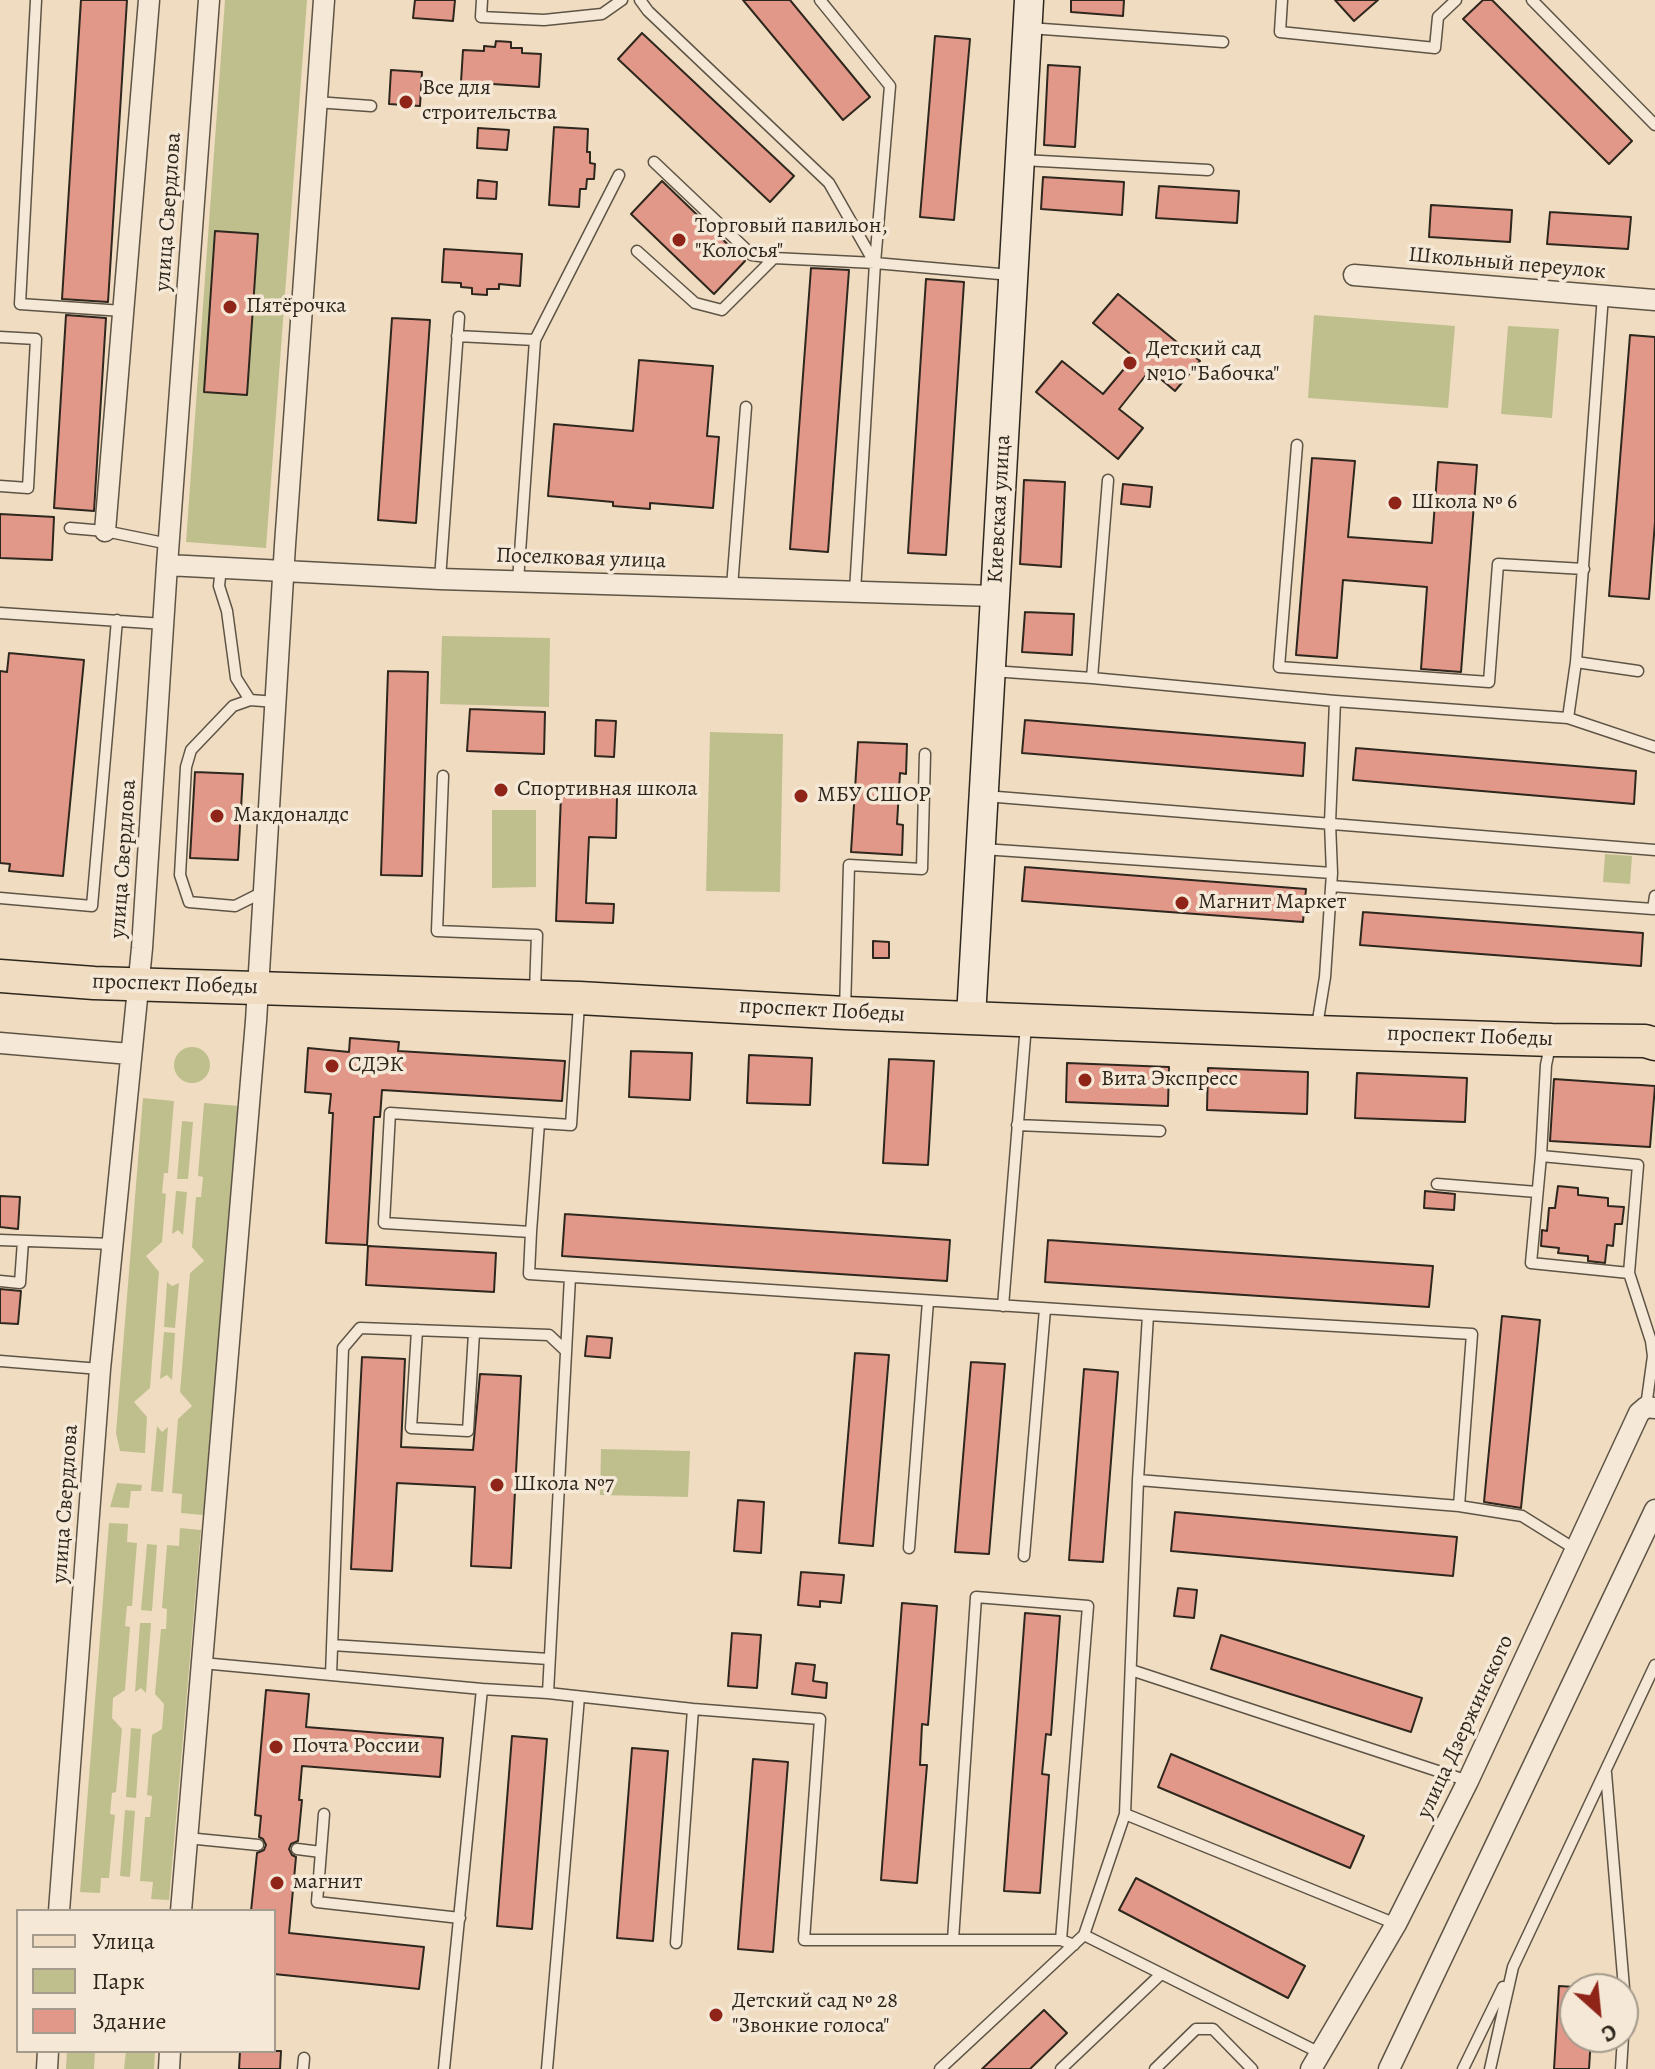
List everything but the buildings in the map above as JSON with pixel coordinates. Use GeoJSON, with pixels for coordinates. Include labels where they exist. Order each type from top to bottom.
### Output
{"type":"FeatureCollection","features":[{"type":"Feature","properties":{"kind":"main road","name":"Киевская улица"},"geometry":{"type":"LineString","coordinates":[[971,1017],[1028,14]]}},
{"type":"Feature","properties":{"kind":"main road","name":"проспект Победы"},"geometry":{"type":"LineString","coordinates":[[0,976],[138,985],[579,998],[845,1013],[1316,1032],[1652,1041]]}},
{"type":"Feature","properties":{"kind":"street"},"geometry":{"type":"LineString","coordinates":[[105,531],[149,0]]}},
{"type":"Feature","properties":{"kind":"street","name":"улица Свердлова"},"geometry":{"type":"LineString","coordinates":[[59,1909],[100,1369],[138,985],[209,0]]}},
{"type":"Feature","properties":{"kind":"street"},"geometry":{"type":"LineString","coordinates":[[181,1909],[259,988],[284,570],[324,0]]}},
{"type":"Feature","properties":{"kind":"street","name":"Школьный переулок"},"geometry":{"type":"LineString","coordinates":[[1354,275],[1655,300]]}},
{"type":"Feature","properties":{"kind":"street"},"geometry":{"type":"LineString","coordinates":[[1655,294],[1655,300]]}},
{"type":"Feature","properties":{"kind":"street","name":"Поселковая улица"},"geometry":{"type":"LineString","coordinates":[[167,565],[440,579],[994,596]]}},
{"type":"Feature","properties":{"kind":"street"},"geometry":{"type":"LineString","coordinates":[[0,1043],[130,1054]]}},
{"type":"Feature","properties":{"kind":"street","name":"улица Дзержинского"},"geometry":{"type":"LineString","coordinates":[[1316,2061],[1396,1924],[1468,1781],[1639,1413],[1651,1408]]}},
{"type":"Feature","properties":{"kind":"street"},"geometry":{"type":"LineString","coordinates":[[1389,2069],[1652,1525]]}},
{"type":"Feature","properties":{"kind":"lane"},"geometry":{"type":"LineString","coordinates":[[36,0],[20,304],[123,311]]}},
{"type":"Feature","properties":{"kind":"lane"},"geometry":{"type":"LineString","coordinates":[[482,0],[481,17],[544,20],[602,14],[622,0]]}},
{"type":"Feature","properties":{"kind":"lane"},"geometry":{"type":"LineString","coordinates":[[640,0],[829,183],[875,263]]}},
{"type":"Feature","properties":{"kind":"lane"},"geometry":{"type":"LineString","coordinates":[[820,0],[890,86],[875,263],[855,591]]}},
{"type":"Feature","properties":{"kind":"lane"},"geometry":{"type":"LineString","coordinates":[[1282,0],[1280,32],[1435,48],[1438,17],[1456,0]]}},
{"type":"Feature","properties":{"kind":"lane"},"geometry":{"type":"LineString","coordinates":[[1532,0],[1655,125]]}},
{"type":"Feature","properties":{"kind":"lane"},"geometry":{"type":"LineString","coordinates":[[1028,14],[1223,42]]}},
{"type":"Feature","properties":{"kind":"lane"},"geometry":{"type":"LineString","coordinates":[[316,102],[371,106]]}},
{"type":"Feature","properties":{"kind":"lane"},"geometry":{"type":"LineString","coordinates":[[1020,160],[1208,170]]}},
{"type":"Feature","properties":{"kind":"lane"},"geometry":{"type":"LineString","coordinates":[[654,162],[752,255],[1013,275]]}},
{"type":"Feature","properties":{"kind":"lane"},"geometry":{"type":"LineString","coordinates":[[518,581],[535,340],[619,175]]}},
{"type":"Feature","properties":{"kind":"lane"},"geometry":{"type":"LineString","coordinates":[[637,251],[695,303],[722,310],[774,258]]}},
{"type":"Feature","properties":{"kind":"lane"},"geometry":{"type":"LineString","coordinates":[[1568,718],[1584,569],[1603,295]]}},
{"type":"Feature","properties":{"kind":"lane"},"geometry":{"type":"LineString","coordinates":[[440,579],[459,317]]}},
{"type":"Feature","properties":{"kind":"lane"},"geometry":{"type":"LineString","coordinates":[[457,336],[535,340]]}},
{"type":"Feature","properties":{"kind":"lane"},"geometry":{"type":"LineString","coordinates":[[0,337],[36,339],[28,488],[0,486]]}},
{"type":"Feature","properties":{"kind":"lane"},"geometry":{"type":"LineString","coordinates":[[732,587],[746,407]]}},
{"type":"Feature","properties":{"kind":"lane"},"geometry":{"type":"LineString","coordinates":[[1297,445],[1279,667],[1489,682],[1498,564],[1584,569]]}},
{"type":"Feature","properties":{"kind":"lane"},"geometry":{"type":"LineString","coordinates":[[1092,678],[1108,480]]}},
{"type":"Feature","properties":{"kind":"lane"},"geometry":{"type":"LineString","coordinates":[[70,528],[105,531],[169,544]]}},
{"type":"Feature","properties":{"kind":"lane"},"geometry":{"type":"LineString","coordinates":[[221,568],[219,586],[227,611],[236,678],[250,700]]}},
{"type":"Feature","properties":{"kind":"lane"},"geometry":{"type":"LineString","coordinates":[[0,613],[164,624]]}},
{"type":"Feature","properties":{"kind":"lane"},"geometry":{"type":"LineString","coordinates":[[0,898],[92,906],[117,620]]}},
{"type":"Feature","properties":{"kind":"lane"},"geometry":{"type":"LineString","coordinates":[[1576,662],[1638,671]]}},
{"type":"Feature","properties":{"kind":"lane"},"geometry":{"type":"LineString","coordinates":[[990,671],[1568,718],[1655,747]]}},
{"type":"Feature","properties":{"kind":"lane"},"geometry":{"type":"LineString","coordinates":[[265,891],[235,906],[189,902],[180,875],[186,767],[191,750],[233,706],[250,700],[276,702]]}},
{"type":"Feature","properties":{"kind":"lane"},"geometry":{"type":"LineString","coordinates":[[1316,1032],[1325,977],[1332,873],[1330,823],[1335,701]]}},
{"type":"Feature","properties":{"kind":"lane"},"geometry":{"type":"LineString","coordinates":[[845,1013],[849,865],[922,869],[925,754]]}},
{"type":"Feature","properties":{"kind":"lane"},"geometry":{"type":"LineString","coordinates":[[443,776],[437,931],[537,935],[535,997]]}},
{"type":"Feature","properties":{"kind":"lane"},"geometry":{"type":"LineString","coordinates":[[983,796],[1655,850]]}},
{"type":"Feature","properties":{"kind":"lane"},"geometry":{"type":"LineString","coordinates":[[981,849],[1332,873]]}},
{"type":"Feature","properties":{"kind":"lane"},"geometry":{"type":"LineString","coordinates":[[1331,886],[1653,909],[1655,896]]}},
{"type":"Feature","properties":{"kind":"lane"},"geometry":{"type":"LineString","coordinates":[[531,1232],[384,1223],[390,1113],[571,1125],[579,998]]}},
{"type":"Feature","properties":{"kind":"lane"},"geometry":{"type":"LineString","coordinates":[[1003,1306],[1026,1019]]}},
{"type":"Feature","properties":{"kind":"lane"},"geometry":{"type":"LineString","coordinates":[[1552,1040],[1546,1065],[1531,1263],[1629,1273]]}},
{"type":"Feature","properties":{"kind":"lane"},"geometry":{"type":"LineString","coordinates":[[539,1123],[529,1274],[1472,1334],[1459,1506]]}},
{"type":"Feature","properties":{"kind":"lane"},"geometry":{"type":"LineString","coordinates":[[1017,1125],[1160,1131]]}},
{"type":"Feature","properties":{"kind":"lane"},"geometry":{"type":"LineString","coordinates":[[1541,1156],[1638,1165],[1629,1273],[1651,1341],[1651,1408]]}},
{"type":"Feature","properties":{"kind":"lane"},"geometry":{"type":"LineString","coordinates":[[1437,1184],[1537,1192]]}},
{"type":"Feature","properties":{"kind":"lane"},"geometry":{"type":"LineString","coordinates":[[0,1240],[113,1244]]}},
{"type":"Feature","properties":{"kind":"lane"},"geometry":{"type":"LineString","coordinates":[[0,1281],[20,1283],[23,1241]]}},
{"type":"Feature","properties":{"kind":"lane"},"geometry":{"type":"LineString","coordinates":[[548,1693],[570,1277]]}},
{"type":"Feature","properties":{"kind":"lane"},"geometry":{"type":"LineString","coordinates":[[909,1548],[928,1301]]}},
{"type":"Feature","properties":{"kind":"lane"},"geometry":{"type":"LineString","coordinates":[[1024,1556],[1045,1309]]}},
{"type":"Feature","properties":{"kind":"lane"},"geometry":{"type":"LineString","coordinates":[[940,2069],[1084,1935],[1125,1814],[1148,1315]]}},
{"type":"Feature","properties":{"kind":"lane"},"geometry":{"type":"LineString","coordinates":[[331,1675],[343,1348],[360,1328],[549,1335],[566,1351]]}},
{"type":"Feature","properties":{"kind":"lane"},"geometry":{"type":"LineString","coordinates":[[417,1330],[411,1428],[468,1431],[474,1333]]}},
{"type":"Feature","properties":{"kind":"lane"},"geometry":{"type":"LineString","coordinates":[[0,1361],[100,1369]]}},
{"type":"Feature","properties":{"kind":"lane"},"geometry":{"type":"LineString","coordinates":[[1138,1480],[1459,1506],[1522,1516],[1575,1549]]}},
{"type":"Feature","properties":{"kind":"lane"},"geometry":{"type":"LineString","coordinates":[[953,1940],[976,1597],[1088,1606],[1061,1940]]}},
{"type":"Feature","properties":{"kind":"lane"},"geometry":{"type":"LineString","coordinates":[[332,1645],[549,1659]]}},
{"type":"Feature","properties":{"kind":"lane"},"geometry":{"type":"LineString","coordinates":[[202,1663],[820,1719],[804,1940],[1061,1940],[1074,1945]]}},
{"type":"Feature","properties":{"kind":"lane"},"geometry":{"type":"LineString","coordinates":[[1463,2069],[1655,1665]]}},
{"type":"Feature","properties":{"kind":"lane"},"geometry":{"type":"LineString","coordinates":[[1131,1670],[1468,1781]]}},
{"type":"Feature","properties":{"kind":"lane"},"geometry":{"type":"LineString","coordinates":[[444,2069],[482,1689]]}},
{"type":"Feature","properties":{"kind":"lane"},"geometry":{"type":"LineString","coordinates":[[547,2069],[579,1697]]}},
{"type":"Feature","properties":{"kind":"lane"},"geometry":{"type":"LineString","coordinates":[[676,1943],[693,1709]]}},
{"type":"Feature","properties":{"kind":"lane"},"geometry":{"type":"LineString","coordinates":[[1606,1770],[1623,1973]]}},
{"type":"Feature","properties":{"kind":"lane"},"geometry":{"type":"LineString","coordinates":[[324,1814],[317,1902],[460,1918]]}},
{"type":"Feature","properties":{"kind":"lane"},"geometry":{"type":"LineString","coordinates":[[1125,1814],[1396,1924]]}},
{"type":"Feature","properties":{"kind":"lane"},"geometry":{"type":"LineString","coordinates":[[187,1838],[258,1845]]}},
{"type":"Feature","properties":{"kind":"lane"},"geometry":{"type":"LineString","coordinates":[[297,1849],[321,1852]]}},
{"type":"Feature","properties":{"kind":"lane"},"geometry":{"type":"LineString","coordinates":[[1084,1935],[1161,1974],[1316,2061]]}},
{"type":"Feature","properties":{"kind":"lane"},"geometry":{"type":"LineString","coordinates":[[1490,2069],[1513,1967]]}},
{"type":"Feature","properties":{"kind":"lane"},"geometry":{"type":"LineString","coordinates":[[1061,2069],[1161,1974]]}},
{"type":"Feature","properties":{"kind":"lane"},"geometry":{"type":"LineString","coordinates":[[1155,2069],[1196,2029],[1213,2029],[1252,2069]]}},
{"type":"Feature","properties":{"kind":"green space"},"geometry":{"type":"Polygon","coordinates":[[[225,0],[307,0],[266,548],[186,542],[225,0]]]}},
{"type":"Feature","properties":{"kind":"green space"},"geometry":{"type":"Polygon","coordinates":[[[1314,315],[1455,326],[1448,408],[1308,398],[1314,315]]]}},
{"type":"Feature","properties":{"kind":"green space"},"geometry":{"type":"Polygon","coordinates":[[[1508,326],[1559,329],[1552,418],[1501,414],[1508,326]]]}},
{"type":"Feature","properties":{"kind":"green space"},"geometry":{"type":"Polygon","coordinates":[[[442,636],[550,638],[549,707],[440,704],[442,636]]]}},
{"type":"Feature","properties":{"kind":"green space"},"geometry":{"type":"Polygon","coordinates":[[[710,732],[783,734],[780,892],[706,891],[710,732]]]}},
{"type":"Feature","properties":{"kind":"green space"},"geometry":{"type":"Polygon","coordinates":[[[492,810],[536,810],[536,887],[492,888],[492,810]]]}},
{"type":"Feature","properties":{"kind":"green space"},"geometry":{"type":"Polygon","coordinates":[[[1605,854],[1632,856],[1630,884],[1603,882],[1605,854]]]}},
{"type":"Feature","properties":{"kind":"green space"},"geometry":{"type":"Polygon","coordinates":[[[192,1047],[204,1053],[210,1065],[204,1077],[192,1083],[180,1077],[174,1065],[180,1053],[192,1047]]]}},
{"type":"Feature","properties":{"kind":"green space"},"geometry":{"type":"Polygon","coordinates":[[[143,1098],[174,1101],[168,1173],[164,1173],[162,1193],[166,1194],[162,1242],[146,1256],[159,1272],[150,1388],[134,1402],[147,1417],[145,1453],[120,1451],[116,1433],[143,1098]]]}},
{"type":"Feature","properties":{"kind":"green space"},"geometry":{"type":"Polygon","coordinates":[[[204,1103],[239,1106],[203,1515],[181,1513],[182,1494],[172,1493],[178,1419],[192,1406],[180,1392],[190,1273],[204,1261],[192,1247],[196,1197],[201,1197],[203,1177],[198,1176],[204,1103]]]}},
{"type":"Feature","properties":{"kind":"green space"},"geometry":{"type":"Polygon","coordinates":[[[182,1121],[193,1122],[188,1179],[177,1179],[182,1121]]]}},
{"type":"Feature","properties":{"kind":"green space"},"geometry":{"type":"Polygon","coordinates":[[[176,1191],[187,1192],[183,1235],[178,1230],[172,1234],[176,1191]]]}},
{"type":"Feature","properties":{"kind":"green space"},"geometry":{"type":"Polygon","coordinates":[[[167,1282],[172,1286],[179,1283],[175,1328],[164,1327],[167,1282]]]}},
{"type":"Feature","properties":{"kind":"green space"},"geometry":{"type":"Polygon","coordinates":[[[164,1332],[175,1333],[172,1380],[167,1375],[160,1379],[164,1332]]]}},
{"type":"Feature","properties":{"kind":"green space"},"geometry":{"type":"Polygon","coordinates":[[[157,1426],[162,1432],[168,1427],[163,1492],[151,1491],[157,1426]]]}},
{"type":"Feature","properties":{"kind":"green space"},"geometry":{"type":"Polygon","coordinates":[[[601,1449],[690,1451],[688,1497],[600,1495],[601,1449]]]}},
{"type":"Feature","properties":{"kind":"green space"},"geometry":{"type":"Polygon","coordinates":[[[117,1483],[142,1485],[141,1491],[131,1491],[129,1508],[110,1507],[117,1483]]]}},
{"type":"Feature","properties":{"kind":"green space"},"geometry":{"type":"Polygon","coordinates":[[[109,1523],[128,1524],[127,1542],[137,1543],[132,1606],[127,1606],[125,1626],[130,1627],[125,1690],[113,1698],[112,1718],[122,1729],[116,1792],[112,1793],[110,1814],[115,1815],[109,1878],[101,1878],[100,1893],[80,1892],[109,1523]]]}},
{"type":"Feature","properties":{"kind":"green space"},"geometry":{"type":"Polygon","coordinates":[[[180,1528],[201,1530],[169,1900],[151,1899],[153,1882],[140,1881],[145,1817],[150,1817],[152,1796],[147,1795],[152,1735],[162,1729],[164,1704],[155,1694],[161,1629],[166,1629],[167,1609],[162,1608],[167,1545],[179,1546],[180,1528]]]}},
{"type":"Feature","properties":{"kind":"green space"},"geometry":{"type":"Polygon","coordinates":[[[147,1544],[157,1545],[152,1611],[141,1610],[147,1544]]]}},
{"type":"Feature","properties":{"kind":"green space"},"geometry":{"type":"Polygon","coordinates":[[[140,1623],[151,1623],[146,1693],[141,1688],[135,1692],[140,1623]]]}},
{"type":"Feature","properties":{"kind":"green space"},"geometry":{"type":"Polygon","coordinates":[[[131,1728],[141,1729],[136,1798],[126,1797],[131,1728]]]}},
{"type":"Feature","properties":{"kind":"green space"},"geometry":{"type":"Polygon","coordinates":[[[125,1810],[135,1811],[130,1877],[120,1876],[125,1810]]]}},
{"type":"Feature","properties":{"kind":"green space"},"geometry":{"type":"Polygon","coordinates":[[[67,2053],[95,2053],[94,2069],[66,2069],[67,2053]]]}},
{"type":"Feature","properties":{"kind":"green space"},"geometry":{"type":"Polygon","coordinates":[[[126,2053],[155,2053],[154,2069],[124,2069],[126,2053]]]}},
{"type":"Feature","properties":{"kind":"place","name":"Все для строительства"},"geometry":{"type":"Point","coordinates":[406,102]}},
{"type":"Feature","properties":{"kind":"place","name":"Торговый павильон, \"Колосья\""},"geometry":{"type":"Point","coordinates":[679,240]}},
{"type":"Feature","properties":{"kind":"place","name":"Пятёрочка"},"geometry":{"type":"Point","coordinates":[230,307]}},
{"type":"Feature","properties":{"kind":"place","name":"Детский сад №10 \"Бабочка\""},"geometry":{"type":"Point","coordinates":[1130,363]}},
{"type":"Feature","properties":{"kind":"place","name":"Школа № 6"},"geometry":{"type":"Point","coordinates":[1395,503]}},
{"type":"Feature","properties":{"kind":"place","name":"Спортивная школа"},"geometry":{"type":"Point","coordinates":[501,790]}},
{"type":"Feature","properties":{"kind":"place","name":"МБУ СШОР"},"geometry":{"type":"Point","coordinates":[801,796]}},
{"type":"Feature","properties":{"kind":"place","name":"Макдоналдс"},"geometry":{"type":"Point","coordinates":[217,816]}},
{"type":"Feature","properties":{"kind":"place","name":"Магнит Маркет"},"geometry":{"type":"Point","coordinates":[1182,903]}},
{"type":"Feature","properties":{"kind":"place","name":"СДЭК"},"geometry":{"type":"Point","coordinates":[332,1066]}},
{"type":"Feature","properties":{"kind":"place","name":"Вита Экспресс"},"geometry":{"type":"Point","coordinates":[1085,1080]}},
{"type":"Feature","properties":{"kind":"place","name":"Школа №7"},"geometry":{"type":"Point","coordinates":[497,1485]}},
{"type":"Feature","properties":{"kind":"place","name":"Почта России"},"geometry":{"type":"Point","coordinates":[276,1747]}},
{"type":"Feature","properties":{"kind":"place","name":"магнит"},"geometry":{"type":"Point","coordinates":[277,1883]}},
{"type":"Feature","properties":{"kind":"place","name":"Детский сад № 28 \"Звонкие голоса\""},"geometry":{"type":"Point","coordinates":[716,2015]}}]}
